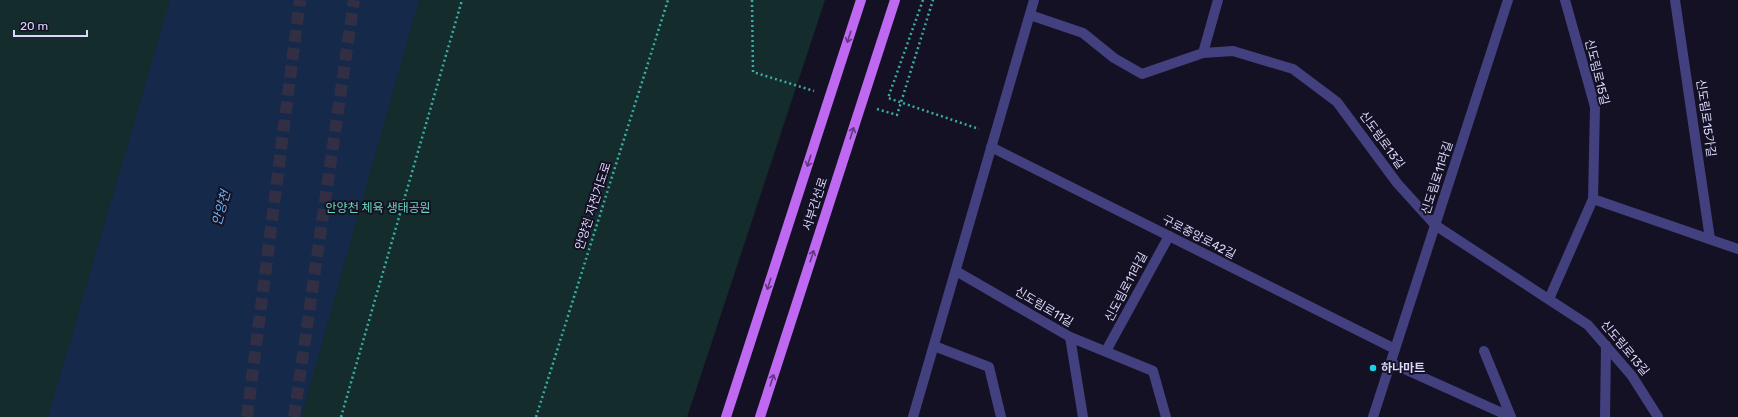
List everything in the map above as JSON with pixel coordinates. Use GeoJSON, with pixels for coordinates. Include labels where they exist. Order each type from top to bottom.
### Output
{"type":"FeatureCollection","features":[{"type":"Feature","properties":{"kind":"main road","name":"서부간선로"},"geometry":{"type":"LineString","coordinates":[[726,417],[861,0]]}},
{"type":"Feature","properties":{"kind":"main road","name":"서부간선로"},"geometry":{"type":"LineString","coordinates":[[760,417],[895,0]]}},
{"type":"Feature","properties":{"kind":"street"},"geometry":{"type":"LineString","coordinates":[[914,417],[1034,0]]}},
{"type":"Feature","properties":{"kind":"street"},"geometry":{"type":"LineString","coordinates":[[1203,53],[1218,0]]}},
{"type":"Feature","properties":{"kind":"street","name":"신도림로11라길"},"geometry":{"type":"LineString","coordinates":[[1373,417],[1508,0]]}},
{"type":"Feature","properties":{"kind":"street","name":"신도림로15길"},"geometry":{"type":"LineString","coordinates":[[1549,299],[1593,199],[1594,107],[1565,0]]}},
{"type":"Feature","properties":{"kind":"street","name":"신도림로15가길"},"geometry":{"type":"LineString","coordinates":[[1675,0],[1710,239]]}},
{"type":"Feature","properties":{"kind":"street","name":"신도림로13길"},"geometry":{"type":"LineString","coordinates":[[1030,15],[1083,33],[1114,58],[1142,74],[1203,53],[1233,51],[1293,69],[1337,102],[1397,183],[1435,225],[1588,325],[1632,376],[1658,417]]}},
{"type":"Feature","properties":{"kind":"street","name":"구로중앙로42길"},"geometry":{"type":"LineString","coordinates":[[992,147],[1395,349]]}},
{"type":"Feature","properties":{"kind":"street"},"geometry":{"type":"LineString","coordinates":[[1593,199],[1738,249]]}},
{"type":"Feature","properties":{"kind":"street","name":"신도림로11라길"},"geometry":{"type":"LineString","coordinates":[[1106,351],[1169,236]]}},
{"type":"Feature","properties":{"kind":"street","name":"신도림로11길"},"geometry":{"type":"LineString","coordinates":[[956,271],[1070,337],[1083,417]]}},
{"type":"Feature","properties":{"kind":"street"},"geometry":{"type":"LineString","coordinates":[[1070,337],[1153,371],[1166,417]]}},
{"type":"Feature","properties":{"kind":"street"},"geometry":{"type":"LineString","coordinates":[[1605,417],[1606,345]]}},
{"type":"Feature","properties":{"kind":"street"},"geometry":{"type":"LineString","coordinates":[[934,346],[989,367],[1001,417]]}},
{"type":"Feature","properties":{"kind":"street"},"geometry":{"type":"LineString","coordinates":[[1484,351],[1511,417]]}},
{"type":"Feature","properties":{"kind":"street"},"geometry":{"type":"LineString","coordinates":[[1391,363],[1511,417]]}},
{"type":"Feature","properties":{"kind":"path"},"geometry":{"type":"LineString","coordinates":[[340,417],[462,0]]}},
{"type":"Feature","properties":{"kind":"path","name":"안양천 자전거도로"},"geometry":{"type":"LineString","coordinates":[[536,417],[668,0]]}},
{"type":"Feature","properties":{"kind":"path"},"geometry":{"type":"LineString","coordinates":[[752,0],[753,72]]}},
{"type":"Feature","properties":{"kind":"path"},"geometry":{"type":"LineString","coordinates":[[923,0],[888,98],[995,135]]}},
{"type":"Feature","properties":{"kind":"green space","name":"안양천 체육 생태공원"},"geometry":{"type":"Polygon","coordinates":[[[0,0],[825,0],[687,417],[0,417],[0,0]]]}},
{"type":"Feature","properties":{"kind":"water","name":"안양천"},"geometry":{"type":"Polygon","coordinates":[[[170,0],[419,0],[301,417],[48,417],[170,0]]]}},
{"type":"Feature","properties":{"kind":"tunnel"},"geometry":{"type":"LineString","coordinates":[[247,417],[300,0]]}},
{"type":"Feature","properties":{"kind":"tunnel"},"geometry":{"type":"LineString","coordinates":[[294,417],[354,0]]}},
{"type":"Feature","properties":{"kind":"place","name":"하나마트"},"geometry":{"type":"Point","coordinates":[1373,368]}}]}
